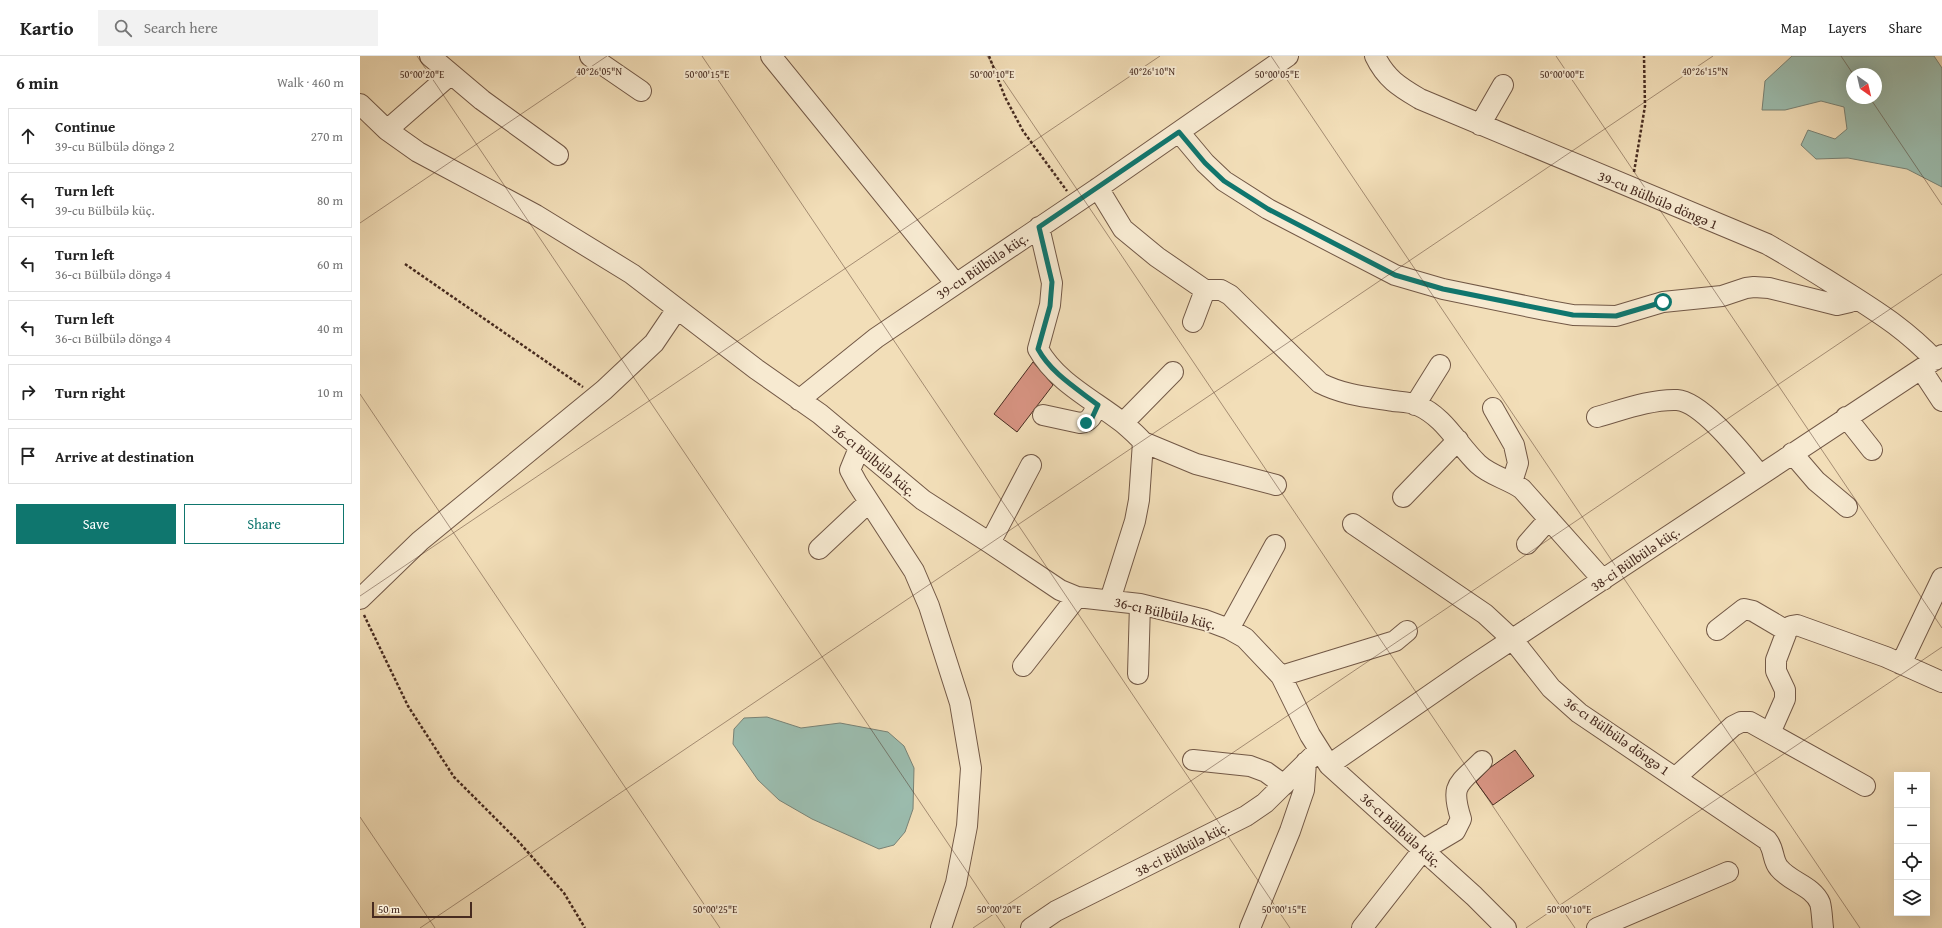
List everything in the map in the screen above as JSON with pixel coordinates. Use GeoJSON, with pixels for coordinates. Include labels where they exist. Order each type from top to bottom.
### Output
{"type":"FeatureCollection","features":[{"type":"Feature","properties":{"kind":"street"},"geometry":{"type":"LineString","coordinates":[[430,56],[450,75],[558,155]]}},
{"type":"Feature","properties":{"kind":"street"},"geometry":{"type":"LineString","coordinates":[[590,56],[641,91]]}},
{"type":"Feature","properties":{"kind":"street"},"geometry":{"type":"LineString","coordinates":[[771,56],[956,284]]}},
{"type":"Feature","properties":{"kind":"street","name":"39-cu Bülbülə döngə 1"},"geometry":{"type":"LineString","coordinates":[[1375,56],[1395,84],[1420,99],[1766,244],[1802,264],[1892,320],[1912,337],[1933,361],[1942,401]]}},
{"type":"Feature","properties":{"kind":"street","name":"39-cu Bülbülə küç."},"geometry":{"type":"LineString","coordinates":[[799,400],[876,338],[1179,132],[1275,59]]}},
{"type":"Feature","properties":{"kind":"street"},"geometry":{"type":"LineString","coordinates":[[387,130],[450,75]]}},
{"type":"Feature","properties":{"kind":"street"},"geometry":{"type":"LineString","coordinates":[[1480,125],[1503,84]]}},
{"type":"Feature","properties":{"kind":"street","name":"36-cı Bülbülə küç."},"geometry":{"type":"LineString","coordinates":[[360,104],[387,130],[418,152],[536,215],[599,252],[632,274],[799,400],[820,414],[923,500],[1060,590],[1077,597],[1092,600],[1110,600],[1140,604],[1205,620],[1229,629],[1245,638],[1281,676],[1318,759],[1423,850],[1474,896],[1506,928]]}},
{"type":"Feature","properties":{"kind":"street"},"geometry":{"type":"LineString","coordinates":[[1179,132],[1205,163],[1224,181],[1268,209],[1395,275],[1443,289],[1573,315],[1616,316],[1663,302],[1722,296],[1746,288],[1754,287],[1769,288],[1837,304],[1850,302],[1857,299]]}},
{"type":"Feature","properties":{"kind":"street"},"geometry":{"type":"LineString","coordinates":[[1098,188],[1123,229],[1157,257],[1205,290],[1220,290],[1230,295],[1320,383],[1334,390],[1415,405],[1429,411],[1445,425],[1478,463],[1493,475],[1512,482],[1522,489],[1604,580]]}},
{"type":"Feature","properties":{"kind":"street"},"geometry":{"type":"LineString","coordinates":[[1039,227],[1052,282],[1050,306],[1038,349],[1044,359],[1058,374],[1123,423],[1144,442],[1196,464],[1276,485]]}},
{"type":"Feature","properties":{"kind":"street"},"geometry":{"type":"LineString","coordinates":[[1193,322],[1205,290]]}},
{"type":"Feature","properties":{"kind":"street"},"geometry":{"type":"LineString","coordinates":[[362,607],[420,541],[597,397],[654,343],[677,309]]}},
{"type":"Feature","properties":{"kind":"street","name":"38-ci Bülbülə küç."},"geometry":{"type":"LineString","coordinates":[[1031,928],[1056,911],[1246,816],[1265,803],[1284,785],[1318,759],[1513,640],[1846,417],[1933,361]]}},
{"type":"Feature","properties":{"kind":"street"},"geometry":{"type":"LineString","coordinates":[[1415,405],[1440,365]]}},
{"type":"Feature","properties":{"kind":"street"},"geometry":{"type":"LineString","coordinates":[[1123,423],[1173,372]]}},
{"type":"Feature","properties":{"kind":"street"},"geometry":{"type":"LineString","coordinates":[[1596,417],[1656,402],[1679,400],[1701,411],[1760,475]]}},
{"type":"Feature","properties":{"kind":"street"},"geometry":{"type":"LineString","coordinates":[[1043,415],[1086,423],[1092,418],[1098,405]]}},
{"type":"Feature","properties":{"kind":"street"},"geometry":{"type":"LineString","coordinates":[[1493,408],[1514,445],[1518,463],[1512,482]]}},
{"type":"Feature","properties":{"kind":"street"},"geometry":{"type":"LineString","coordinates":[[1846,417],[1872,450]]}},
{"type":"Feature","properties":{"kind":"street"},"geometry":{"type":"LineString","coordinates":[[1402,497],[1458,440]]}},
{"type":"Feature","properties":{"kind":"street"},"geometry":{"type":"LineString","coordinates":[[1110,600],[1135,521],[1139,500],[1144,442]]}},
{"type":"Feature","properties":{"kind":"street"},"geometry":{"type":"LineString","coordinates":[[859,448],[854,456],[850,470],[914,571],[929,606],[960,703],[971,768],[967,826],[956,883],[941,928]]}},
{"type":"Feature","properties":{"kind":"street"},"geometry":{"type":"LineString","coordinates":[[1792,453],[1816,481],[1847,507]]}},
{"type":"Feature","properties":{"kind":"street"},"geometry":{"type":"LineString","coordinates":[[990,543],[1031,465]]}},
{"type":"Feature","properties":{"kind":"street"},"geometry":{"type":"LineString","coordinates":[[819,549],[869,502]]}},
{"type":"Feature","properties":{"kind":"street"},"geometry":{"type":"LineString","coordinates":[[1527,544],[1549,520]]}},
{"type":"Feature","properties":{"kind":"street","name":"36-cı Bülbülə döngə 1"},"geometry":{"type":"LineString","coordinates":[[1353,524],[1485,614],[1513,640],[1551,688],[1579,713],[1676,777],[1767,840],[1773,847],[1776,863],[1780,869],[1812,893],[1820,903],[1823,928]]}},
{"type":"Feature","properties":{"kind":"street"},"geometry":{"type":"LineString","coordinates":[[1229,629],[1275,545]]}},
{"type":"Feature","properties":{"kind":"street"},"geometry":{"type":"LineString","coordinates":[[1901,664],[1942,578]]}},
{"type":"Feature","properties":{"kind":"street"},"geometry":{"type":"LineString","coordinates":[[1023,666],[1077,597]]}},
{"type":"Feature","properties":{"kind":"street"},"geometry":{"type":"LineString","coordinates":[[1138,674],[1140,604]]}},
{"type":"Feature","properties":{"kind":"street"},"geometry":{"type":"LineString","coordinates":[[1717,630],[1744,609],[1753,611],[1787,631]]}},
{"type":"Feature","properties":{"kind":"street"},"geometry":{"type":"LineString","coordinates":[[1770,733],[1785,699],[1785,690],[1776,671],[1776,660],[1787,631],[1791,626],[1797,625],[1901,664],[1942,682]]}},
{"type":"Feature","properties":{"kind":"street"},"geometry":{"type":"LineString","coordinates":[[1281,676],[1395,641],[1407,631]]}},
{"type":"Feature","properties":{"kind":"street"},"geometry":{"type":"LineString","coordinates":[[1676,777],[1733,726],[1741,722],[1750,722],[1865,786]]}},
{"type":"Feature","properties":{"kind":"street"},"geometry":{"type":"LineString","coordinates":[[1250,928],[1290,831],[1304,790],[1318,759]]}},
{"type":"Feature","properties":{"kind":"street"},"geometry":{"type":"LineString","coordinates":[[1193,760],[1250,766],[1266,772],[1284,785]]}},
{"type":"Feature","properties":{"kind":"street"},"geometry":{"type":"LineString","coordinates":[[1362,928],[1423,850],[1456,831],[1462,819],[1455,798],[1455,791],[1460,783],[1482,761]]}},
{"type":"Feature","properties":{"kind":"street"},"geometry":{"type":"LineString","coordinates":[[1597,928],[1728,872]]}},
{"type":"Feature","properties":{"kind":"path"},"geometry":{"type":"LineString","coordinates":[[989,56],[1005,97],[1023,130],[1075,203]]}},
{"type":"Feature","properties":{"kind":"path"},"geometry":{"type":"LineString","coordinates":[[1632,189],[1645,106],[1644,56]]}},
{"type":"Feature","properties":{"kind":"path"},"geometry":{"type":"LineString","coordinates":[[405,264],[597,397]]}},
{"type":"Feature","properties":{"kind":"path"},"geometry":{"type":"LineString","coordinates":[[362,607],[408,706],[454,777],[518,841],[564,893],[584,928]]}},
{"type":"Feature","properties":{"kind":"shaded area"},"geometry":{"type":"Polygon","coordinates":[[[1792,56],[1934,56],[1942,68],[1942,187],[1907,169],[1848,158],[1816,159],[1801,145],[1808,130],[1835,139],[1847,129],[1844,107],[1821,101],[1785,110],[1762,110],[1765,81],[1792,56]]]}},
{"type":"Feature","properties":{"kind":"shaded area"},"geometry":{"type":"Polygon","coordinates":[[[767,717],[801,728],[840,723],[888,732],[904,746],[914,768],[913,809],[905,832],[894,845],[879,849],[812,819],[779,800],[758,780],[733,744],[734,729],[744,718],[767,717]]]}},
{"type":"Feature","properties":{"kind":"building"},"geometry":{"type":"Polygon","coordinates":[[[1033,362],[1053,385],[1017,432],[994,414],[1033,362]]]}},
{"type":"Feature","properties":{"kind":"building"},"geometry":{"type":"Polygon","coordinates":[[[1515,750],[1534,776],[1493,805],[1476,782],[1491,767],[1515,750]]]}},
{"type":"Feature","properties":{"kind":"route"},"geometry":{"type":"LineString","coordinates":[[1086,423],[1092,418],[1098,405],[1058,374],[1044,359],[1038,349],[1050,306],[1052,282],[1039,227],[1179,132],[1205,163],[1224,181],[1268,209],[1395,275],[1443,289],[1573,315],[1616,316],[1663,302]]}}]}
